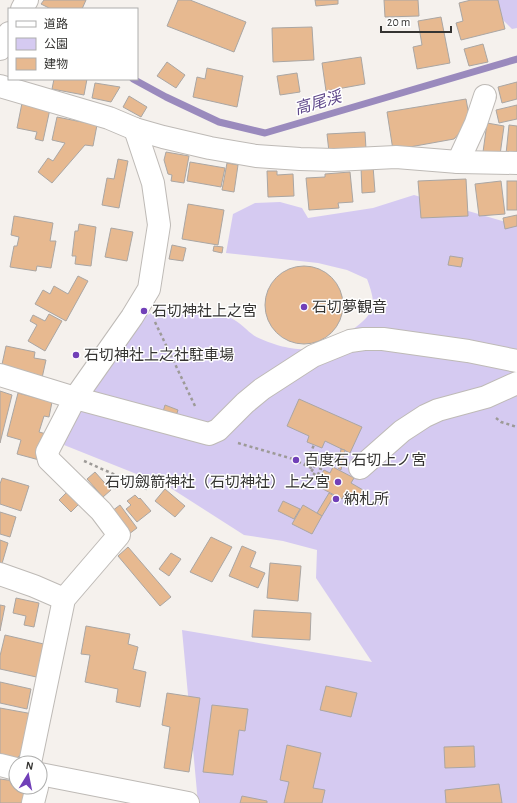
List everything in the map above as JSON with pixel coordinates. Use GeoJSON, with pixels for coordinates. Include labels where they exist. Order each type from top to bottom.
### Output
{"type":"FeatureCollection","features":[{"type":"Feature","properties":{"kind":"street"},"geometry":{"type":"LineString","coordinates":[[0,49],[8,35]]}},
{"type":"Feature","properties":{"kind":"street"},"geometry":{"type":"LineString","coordinates":[[0,86],[109,118],[135,129],[163,137],[210,148],[256,156],[320,160],[396,157],[458,162],[517,163]]}},
{"type":"Feature","properties":{"kind":"street"},"geometry":{"type":"LineString","coordinates":[[458,162],[476,123],[485,96]]}},
{"type":"Feature","properties":{"kind":"street"},"geometry":{"type":"LineString","coordinates":[[32,755],[64,599],[119,535],[101,511],[49,460],[46,452],[75,398],[135,317],[149,289],[159,225],[153,183],[135,129]]}},
{"type":"Feature","properties":{"kind":"street"},"geometry":{"type":"LineString","coordinates":[[0,375],[75,398],[209,434],[218,430],[245,403],[262,389],[313,356],[350,342],[364,339],[383,339],[468,350],[517,361]]}},
{"type":"Feature","properties":{"kind":"street"},"geometry":{"type":"LineString","coordinates":[[360,468],[402,431],[425,416],[438,410],[486,397],[517,383]]}},
{"type":"Feature","properties":{"kind":"street"},"geometry":{"type":"LineString","coordinates":[[0,574],[64,599]]}},
{"type":"Feature","properties":{"kind":"street"},"geometry":{"type":"LineString","coordinates":[[48,777],[188,803]]}},
{"type":"Feature","properties":{"kind":"path"},"geometry":{"type":"LineString","coordinates":[[135,317],[209,434]]}},
{"type":"Feature","properties":{"kind":"path"},"geometry":{"type":"LineString","coordinates":[[496,417],[501,422],[517,427]]}},
{"type":"Feature","properties":{"kind":"path"},"geometry":{"type":"LineString","coordinates":[[233,441],[293,459],[295,457],[299,462],[312,469],[311,472],[317,476],[321,469],[315,466]]}},
{"type":"Feature","properties":{"kind":"path"},"geometry":{"type":"LineString","coordinates":[[304,465],[314,445]]}},
{"type":"Feature","properties":{"kind":"path"},"geometry":{"type":"LineString","coordinates":[[312,469],[322,458],[338,460]]}},
{"type":"Feature","properties":{"kind":"path"},"geometry":{"type":"LineString","coordinates":[[82,460],[148,489]]}},
{"type":"Feature","properties":{"kind":"green space"},"geometry":{"type":"Polygon","coordinates":[[[483,0],[517,0],[517,28],[512,29],[483,0]]]}},
{"type":"Feature","properties":{"kind":"green space"},"geometry":{"type":"Polygon","coordinates":[[[414,195],[509,223],[517,221],[517,803],[198,803],[182,630],[372,662],[316,578],[317,550],[283,541],[244,535],[169,487],[64,445],[85,397],[136,322],[161,307],[177,311],[219,315],[231,318],[260,339],[280,346],[298,349],[312,348],[331,341],[351,330],[366,318],[371,311],[373,304],[370,286],[367,279],[347,270],[318,263],[226,253],[233,214],[255,203],[280,202],[302,208],[308,218],[373,208],[414,195]]]}},
{"type":"Feature","properties":{"kind":"building"},"geometry":{"type":"Polygon","coordinates":[[[44,0],[86,0],[82,8],[49,8],[41,4],[44,0]]]}},
{"type":"Feature","properties":{"kind":"building"},"geometry":{"type":"Polygon","coordinates":[[[178,0],[190,0],[246,22],[234,52],[167,26],[178,0]]]}},
{"type":"Feature","properties":{"kind":"building"},"geometry":{"type":"Polygon","coordinates":[[[315,0],[338,0],[338,4],[316,6],[315,0]]]}},
{"type":"Feature","properties":{"kind":"building"},"geometry":{"type":"Polygon","coordinates":[[[384,0],[418,0],[419,16],[385,17],[384,0]]]}},
{"type":"Feature","properties":{"kind":"building"},"geometry":{"type":"Polygon","coordinates":[[[471,0],[498,0],[505,29],[461,40],[456,23],[463,21],[459,3],[471,0]]]}},
{"type":"Feature","properties":{"kind":"building"},"geometry":{"type":"Polygon","coordinates":[[[441,17],[450,63],[417,69],[413,47],[422,45],[418,21],[441,17]]]}},
{"type":"Feature","properties":{"kind":"building"},"geometry":{"type":"Polygon","coordinates":[[[312,27],[314,60],[273,62],[272,28],[312,27]]]}},
{"type":"Feature","properties":{"kind":"building"},"geometry":{"type":"Polygon","coordinates":[[[483,44],[488,62],[469,66],[464,49],[483,44]]]}},
{"type":"Feature","properties":{"kind":"building"},"geometry":{"type":"Polygon","coordinates":[[[361,57],[365,84],[326,91],[322,63],[361,57]]]}},
{"type":"Feature","properties":{"kind":"building"},"geometry":{"type":"Polygon","coordinates":[[[167,62],[185,75],[176,88],[157,76],[167,62]]]}},
{"type":"Feature","properties":{"kind":"building"},"geometry":{"type":"Polygon","coordinates":[[[207,68],[243,76],[237,107],[193,97],[197,77],[205,79],[207,68]]]}},
{"type":"Feature","properties":{"kind":"building"},"geometry":{"type":"Polygon","coordinates":[[[297,73],[300,92],[280,95],[277,76],[297,73]]]}},
{"type":"Feature","properties":{"kind":"building"},"geometry":{"type":"Polygon","coordinates":[[[54,80],[87,80],[84,95],[52,89],[54,80]]]}},
{"type":"Feature","properties":{"kind":"building"},"geometry":{"type":"Polygon","coordinates":[[[517,82],[517,99],[502,103],[498,87],[517,82]]]}},
{"type":"Feature","properties":{"kind":"building"},"geometry":{"type":"Polygon","coordinates":[[[95,83],[120,87],[111,102],[92,98],[95,83]]]}},
{"type":"Feature","properties":{"kind":"building"},"geometry":{"type":"Polygon","coordinates":[[[129,96],[147,107],[141,117],[123,107],[129,96]]]}},
{"type":"Feature","properties":{"kind":"building"},"geometry":{"type":"Polygon","coordinates":[[[466,99],[470,121],[454,139],[393,150],[387,112],[466,99]]]}},
{"type":"Feature","properties":{"kind":"building"},"geometry":{"type":"Polygon","coordinates":[[[22,103],[50,109],[43,141],[35,139],[37,132],[17,128],[22,103]]]}},
{"type":"Feature","properties":{"kind":"building"},"geometry":{"type":"Polygon","coordinates":[[[517,105],[517,119],[499,123],[496,110],[517,105]]]}},
{"type":"Feature","properties":{"kind":"building"},"geometry":{"type":"Polygon","coordinates":[[[57,117],[97,125],[93,146],[85,145],[52,183],[38,172],[48,158],[53,161],[65,143],[52,140],[57,117]]]}},
{"type":"Feature","properties":{"kind":"building"},"geometry":{"type":"Polygon","coordinates":[[[487,123],[504,126],[500,155],[483,152],[487,123]]]}},
{"type":"Feature","properties":{"kind":"building"},"geometry":{"type":"Polygon","coordinates":[[[509,125],[517,126],[517,155],[506,154],[509,125]]]}},
{"type":"Feature","properties":{"kind":"building"},"geometry":{"type":"Polygon","coordinates":[[[365,132],[366,149],[329,152],[327,134],[365,132]]]}},
{"type":"Feature","properties":{"kind":"building"},"geometry":{"type":"Polygon","coordinates":[[[166,152],[189,156],[184,183],[171,181],[172,175],[168,174],[164,160],[166,152]]]}},
{"type":"Feature","properties":{"kind":"building"},"geometry":{"type":"Polygon","coordinates":[[[118,159],[128,161],[119,208],[102,205],[107,178],[114,179],[118,159]]]}},
{"type":"Feature","properties":{"kind":"building"},"geometry":{"type":"Polygon","coordinates":[[[190,162],[225,168],[221,187],[187,181],[190,162]]]}},
{"type":"Feature","properties":{"kind":"building"},"geometry":{"type":"Polygon","coordinates":[[[227,163],[238,165],[234,192],[222,190],[227,163]]]}},
{"type":"Feature","properties":{"kind":"building"},"geometry":{"type":"Polygon","coordinates":[[[373,166],[375,192],[362,193],[361,167],[373,166]]]}},
{"type":"Feature","properties":{"kind":"building"},"geometry":{"type":"Polygon","coordinates":[[[267,171],[277,171],[277,175],[293,174],[294,196],[268,197],[267,171]]]}},
{"type":"Feature","properties":{"kind":"building"},"geometry":{"type":"Polygon","coordinates":[[[350,172],[353,202],[338,203],[339,208],[309,210],[306,178],[325,177],[325,174],[350,172]]]}},
{"type":"Feature","properties":{"kind":"building"},"geometry":{"type":"Polygon","coordinates":[[[466,179],[468,216],[421,218],[418,181],[466,179]]]}},
{"type":"Feature","properties":{"kind":"building"},"geometry":{"type":"Polygon","coordinates":[[[501,181],[505,214],[479,216],[475,184],[501,181]]]}},
{"type":"Feature","properties":{"kind":"building"},"geometry":{"type":"Polygon","coordinates":[[[507,181],[517,181],[517,210],[507,210],[507,181]]]}},
{"type":"Feature","properties":{"kind":"building"},"geometry":{"type":"Polygon","coordinates":[[[188,204],[224,210],[218,245],[182,239],[188,204]]]}},
{"type":"Feature","properties":{"kind":"building"},"geometry":{"type":"Polygon","coordinates":[[[517,215],[517,226],[505,229],[503,218],[517,215]]]}},
{"type":"Feature","properties":{"kind":"building"},"geometry":{"type":"Polygon","coordinates":[[[14,216],[53,223],[50,241],[56,241],[51,268],[37,266],[36,271],[10,267],[14,246],[17,246],[19,237],[11,235],[14,216]]]}},
{"type":"Feature","properties":{"kind":"building"},"geometry":{"type":"Polygon","coordinates":[[[79,224],[96,227],[91,266],[75,264],[76,256],[72,256],[75,231],[78,231],[79,224]]]}},
{"type":"Feature","properties":{"kind":"building"},"geometry":{"type":"Polygon","coordinates":[[[111,228],[133,232],[127,261],[105,257],[111,228]]]}},
{"type":"Feature","properties":{"kind":"building"},"geometry":{"type":"Polygon","coordinates":[[[172,245],[186,248],[183,261],[169,259],[172,245]]]}},
{"type":"Feature","properties":{"kind":"building"},"geometry":{"type":"Polygon","coordinates":[[[214,246],[223,247],[222,253],[213,251],[214,246]]]}},
{"type":"Feature","properties":{"kind":"building"},"geometry":{"type":"Polygon","coordinates":[[[450,256],[463,258],[461,267],[448,265],[450,256]]]}},
{"type":"Feature","properties":{"kind":"building","name":"石切夢観音"},"geometry":{"type":"Polygon","coordinates":[[[304,266],[319,269],[332,277],[340,290],[343,305],[340,320],[332,333],[319,341],[304,344],[289,341],[276,333],[268,320],[265,305],[268,290],[276,277],[289,269],[304,266]]]}},
{"type":"Feature","properties":{"kind":"building"},"geometry":{"type":"Polygon","coordinates":[[[78,276],[88,281],[66,321],[35,304],[43,290],[50,294],[54,286],[68,294],[78,276]]]}},
{"type":"Feature","properties":{"kind":"building"},"geometry":{"type":"Polygon","coordinates":[[[49,314],[62,321],[45,351],[28,341],[37,325],[30,321],[33,315],[45,321],[49,314]]]}},
{"type":"Feature","properties":{"kind":"building"},"geometry":{"type":"Polygon","coordinates":[[[6,346],[35,352],[34,358],[46,360],[42,378],[1,369],[6,346]]]}},
{"type":"Feature","properties":{"kind":"building"},"geometry":{"type":"Polygon","coordinates":[[[0,391],[12,395],[0,443],[0,391]]]}},
{"type":"Feature","properties":{"kind":"building"},"geometry":{"type":"Polygon","coordinates":[[[18,393],[52,402],[49,417],[44,416],[39,432],[50,435],[43,461],[17,454],[21,440],[7,436],[18,393]]]}},
{"type":"Feature","properties":{"kind":"building"},"geometry":{"type":"Polygon","coordinates":[[[299,399],[362,427],[350,453],[325,441],[322,448],[307,442],[309,436],[287,426],[299,399]]]}},
{"type":"Feature","properties":{"kind":"building"},"geometry":{"type":"Polygon","coordinates":[[[165,405],[178,410],[175,419],[162,415],[165,405]]]}},
{"type":"Feature","properties":{"kind":"building"},"geometry":{"type":"Polygon","coordinates":[[[341,449],[345,450],[341,470],[338,468],[341,449]]]}},
{"type":"Feature","properties":{"kind":"building"},"geometry":{"type":"Polygon","coordinates":[[[333,467],[354,478],[351,483],[363,490],[358,499],[345,493],[342,499],[321,488],[325,481],[319,478],[324,470],[330,473],[333,467]]]}},
{"type":"Feature","properties":{"kind":"building"},"geometry":{"type":"Polygon","coordinates":[[[95,472],[111,490],[103,497],[87,479],[95,472]]]}},
{"type":"Feature","properties":{"kind":"building"},"geometry":{"type":"Polygon","coordinates":[[[2,478],[29,486],[21,511],[0,504],[0,484],[2,478]]]}},
{"type":"Feature","properties":{"kind":"building"},"geometry":{"type":"Polygon","coordinates":[[[165,489],[185,506],[175,517],[155,501],[165,489]]]}},
{"type":"Feature","properties":{"kind":"building"},"geometry":{"type":"Polygon","coordinates":[[[68,491],[80,503],[71,512],[59,500],[68,491]]]}},
{"type":"Feature","properties":{"kind":"building"},"geometry":{"type":"Polygon","coordinates":[[[329,493],[334,496],[322,516],[317,513],[329,493]]]}},
{"type":"Feature","properties":{"kind":"building"},"geometry":{"type":"Polygon","coordinates":[[[135,495],[139,499],[140,498],[151,511],[137,522],[126,509],[131,505],[127,501],[135,495]]]}},
{"type":"Feature","properties":{"kind":"building"},"geometry":{"type":"Polygon","coordinates":[[[283,501],[300,509],[294,519],[278,511],[283,501]]]}},
{"type":"Feature","properties":{"kind":"building"},"geometry":{"type":"Polygon","coordinates":[[[120,505],[137,528],[129,534],[112,511],[120,505]]]}},
{"type":"Feature","properties":{"kind":"building"},"geometry":{"type":"Polygon","coordinates":[[[303,505],[322,516],[312,534],[292,524],[303,505]]]}},
{"type":"Feature","properties":{"kind":"building"},"geometry":{"type":"Polygon","coordinates":[[[0,512],[16,517],[10,537],[0,534],[0,512]]]}},
{"type":"Feature","properties":{"kind":"building"},"geometry":{"type":"Polygon","coordinates":[[[211,537],[232,547],[212,582],[190,572],[211,537]]]}},
{"type":"Feature","properties":{"kind":"building"},"geometry":{"type":"Polygon","coordinates":[[[0,540],[8,543],[1,567],[0,567],[0,540]]]}},
{"type":"Feature","properties":{"kind":"building"},"geometry":{"type":"Polygon","coordinates":[[[242,546],[256,552],[250,567],[265,573],[258,588],[229,576],[242,546]]]}},
{"type":"Feature","properties":{"kind":"building"},"geometry":{"type":"Polygon","coordinates":[[[128,547],[171,597],[160,606],[118,556],[128,547]]]}},
{"type":"Feature","properties":{"kind":"building"},"geometry":{"type":"Polygon","coordinates":[[[171,553],[181,559],[169,576],[159,569],[171,553]]]}},
{"type":"Feature","properties":{"kind":"building"},"geometry":{"type":"Polygon","coordinates":[[[270,563],[301,566],[298,601],[267,598],[270,563]]]}},
{"type":"Feature","properties":{"kind":"building"},"geometry":{"type":"Polygon","coordinates":[[[16,598],[39,603],[34,627],[24,625],[26,616],[13,613],[16,598]]]}},
{"type":"Feature","properties":{"kind":"building"},"geometry":{"type":"Polygon","coordinates":[[[0,605],[5,606],[0,631],[0,605]]]}},
{"type":"Feature","properties":{"kind":"building"},"geometry":{"type":"Polygon","coordinates":[[[254,610],[311,613],[310,640],[252,637],[254,610]]]}},
{"type":"Feature","properties":{"kind":"building"},"geometry":{"type":"Polygon","coordinates":[[[86,626],[130,634],[128,644],[138,647],[133,669],[146,672],[140,707],[116,702],[118,689],[85,682],[90,655],[81,654],[86,626]]]}},
{"type":"Feature","properties":{"kind":"building"},"geometry":{"type":"Polygon","coordinates":[[[5,635],[48,645],[41,678],[0,669],[0,656],[5,635]]]}},
{"type":"Feature","properties":{"kind":"building"},"geometry":{"type":"Polygon","coordinates":[[[0,682],[31,689],[27,709],[0,703],[0,682]]]}},
{"type":"Feature","properties":{"kind":"building"},"geometry":{"type":"Polygon","coordinates":[[[326,686],[357,693],[351,717],[320,710],[326,686]]]}},
{"type":"Feature","properties":{"kind":"building"},"geometry":{"type":"Polygon","coordinates":[[[167,693],[200,698],[189,772],[164,768],[170,727],[162,725],[167,693]]]}},
{"type":"Feature","properties":{"kind":"building"},"geometry":{"type":"Polygon","coordinates":[[[212,705],[248,709],[245,731],[239,730],[233,775],[203,772],[212,705]]]}},
{"type":"Feature","properties":{"kind":"building"},"geometry":{"type":"Polygon","coordinates":[[[0,708],[33,714],[26,750],[20,755],[8,755],[8,756],[0,755],[0,708]]]}},
{"type":"Feature","properties":{"kind":"building"},"geometry":{"type":"Polygon","coordinates":[[[287,745],[321,753],[313,788],[325,790],[322,803],[284,803],[289,782],[280,780],[287,745]]]}},
{"type":"Feature","properties":{"kind":"building"},"geometry":{"type":"Polygon","coordinates":[[[474,746],[475,767],[445,768],[444,747],[474,746]]]}},
{"type":"Feature","properties":{"kind":"building"},"geometry":{"type":"Polygon","coordinates":[[[0,779],[8,780],[8,795],[24,795],[23,803],[0,803],[0,779]]]}},
{"type":"Feature","properties":{"kind":"building"},"geometry":{"type":"Polygon","coordinates":[[[499,784],[502,803],[446,803],[445,790],[499,784]]]}},
{"type":"Feature","properties":{"kind":"building"},"geometry":{"type":"Polygon","coordinates":[[[242,796],[267,801],[267,803],[240,803],[242,796]]]}},
{"type":"Feature","properties":{"kind":"waterway","name":"高尾渓"},"geometry":{"type":"LineString","coordinates":[[135,80],[166,97],[219,122],[265,133],[517,59]]}},
{"type":"Feature","properties":{"kind":"place","name":"石切夢観音"},"geometry":{"type":"Point","coordinates":[304,307]}},
{"type":"Feature","properties":{"kind":"place","name":"石切神社上之宮"},"geometry":{"type":"Point","coordinates":[144,311]}},
{"type":"Feature","properties":{"kind":"place","name":"石切神社上之社駐車場"},"geometry":{"type":"Point","coordinates":[76,355]}},
{"type":"Feature","properties":{"kind":"place","name":"百度石 石切上ノ宮"},"geometry":{"type":"Point","coordinates":[296,460]}},
{"type":"Feature","properties":{"kind":"place","name":"石切劔箭神社（石切神社）上之宮"},"geometry":{"type":"Point","coordinates":[338,482]}},
{"type":"Feature","properties":{"kind":"place","name":"納札所"},"geometry":{"type":"Point","coordinates":[336,499]}}]}
